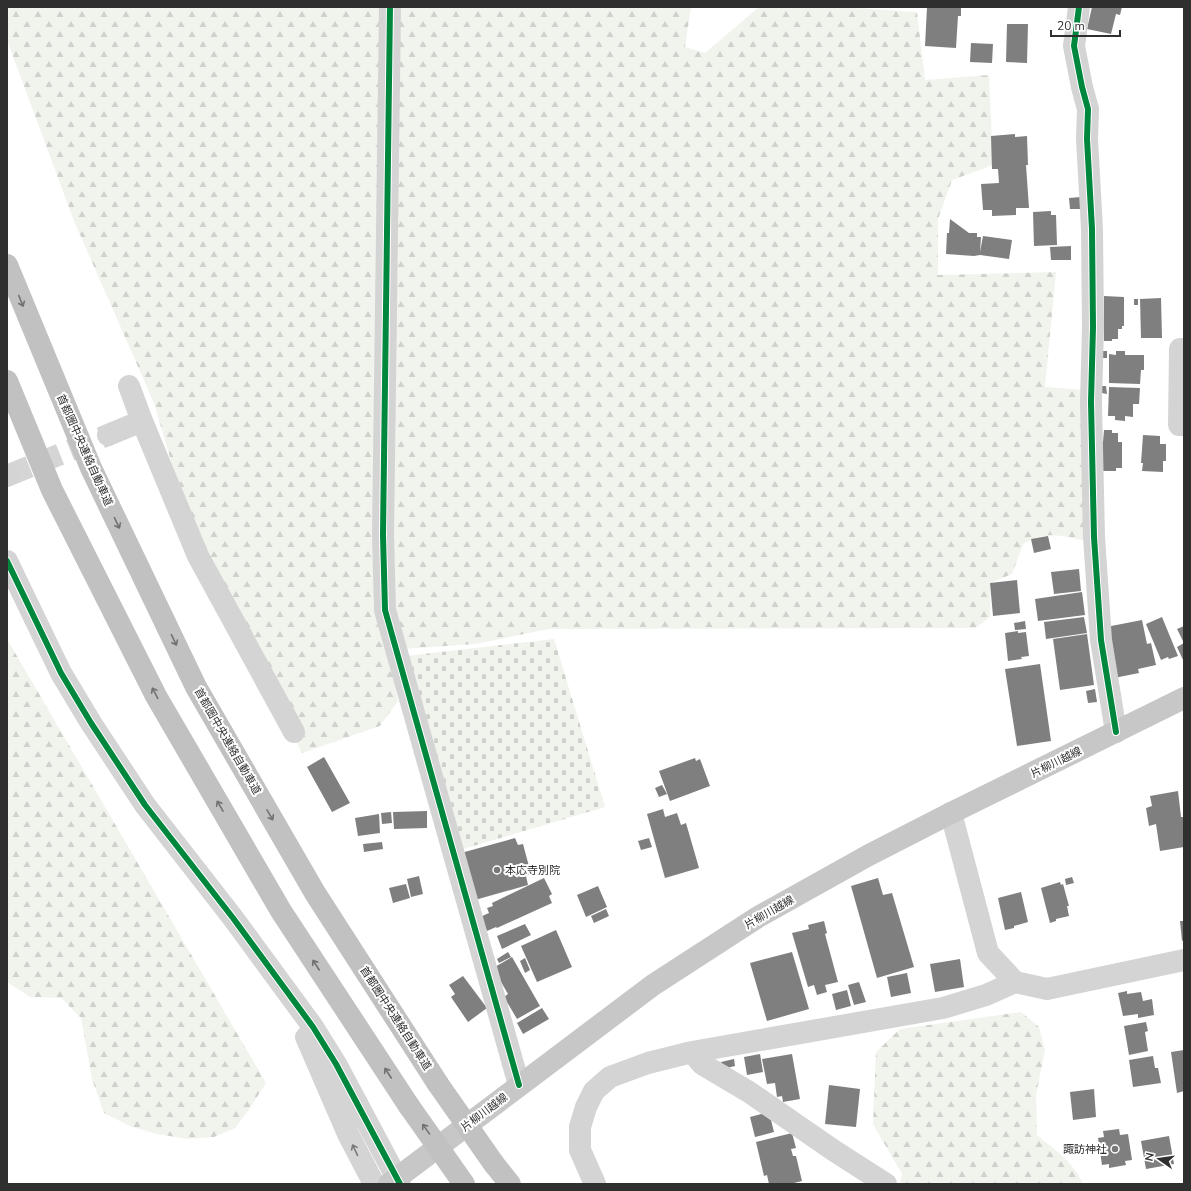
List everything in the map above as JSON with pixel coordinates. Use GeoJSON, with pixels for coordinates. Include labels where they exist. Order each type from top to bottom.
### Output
{"type":"FeatureCollection","features":[{"type":"Feature","properties":{"kind":"highway","name":"首都圏中央連絡自動車道"},"geometry":{"type":"LineString","coordinates":[[7,265],[91,468],[196,687],[315,893],[438,1084],[494,1164],[510,1184]]}},
{"type":"Feature","properties":{"kind":"highway"},"geometry":{"type":"LineString","coordinates":[[7,381],[52,490],[156,696],[281,911],[409,1106],[464,1184]]}},
{"type":"Feature","properties":{"kind":"main road","name":"片柳川越線"},"geometry":{"type":"LineString","coordinates":[[396,1182],[519,1085],[653,985],[758,917],[869,855],[1184,698]]}},
{"type":"Feature","properties":{"kind":"street"},"geometry":{"type":"LineString","coordinates":[[390,7],[383,535],[385,610],[519,1085]]}},
{"type":"Feature","properties":{"kind":"street"},"geometry":{"type":"LineString","coordinates":[[1079,7],[1074,46],[1082,88],[1088,109],[1087,139],[1092,237],[1094,327],[1091,402],[1094,537],[1101,640],[1116,732]]}},
{"type":"Feature","properties":{"kind":"street"},"geometry":{"type":"LineString","coordinates":[[1184,349],[1180,349],[1179,425],[1184,425]]}},
{"type":"Feature","properties":{"kind":"street"},"geometry":{"type":"LineString","coordinates":[[129,386],[198,556],[294,732]]}},
{"type":"Feature","properties":{"kind":"street"},"geometry":{"type":"LineString","coordinates":[[108,435],[142,421]]}},
{"type":"Feature","properties":{"kind":"street"},"geometry":{"type":"LineString","coordinates":[[7,561],[61,673],[91,723],[144,805],[265,960],[313,1027],[336,1064],[396,1182]]}},
{"type":"Feature","properties":{"kind":"street"},"geometry":{"type":"LineString","coordinates":[[951,813],[988,952],[1014,982]]}},
{"type":"Feature","properties":{"kind":"street"},"geometry":{"type":"LineString","coordinates":[[265,960],[291,1006],[346,1130],[374,1184]]}},
{"type":"Feature","properties":{"kind":"street"},"geometry":{"type":"LineString","coordinates":[[595,1184],[580,1150],[580,1127],[586,1108],[594,1091],[610,1076],[648,1063],[692,1052],[943,1008],[986,995],[1014,982],[1047,989],[1184,960]]}},
{"type":"Feature","properties":{"kind":"street"},"geometry":{"type":"LineString","coordinates":[[692,1052],[702,1064],[748,1092],[886,1184]]}},
{"type":"Feature","properties":{"kind":"green space"},"geometry":{"type":"Polygon","coordinates":[[[7,7],[691,7],[685,47],[705,53],[759,7],[841,7],[917,12],[925,80],[989,75],[993,165],[952,180],[938,219],[938,275],[1056,272],[1045,387],[1083,390],[1087,541],[1054,535],[1039,537],[1023,544],[1012,574],[990,583],[990,617],[975,628],[549,629],[475,644],[388,650],[398,701],[380,726],[302,753],[239,633],[186,512],[154,403],[74,221],[7,40],[7,7]]]}},
{"type":"Feature","properties":{"kind":"green space"},"geometry":{"type":"Polygon","coordinates":[[[7,639],[266,1083],[235,1128],[214,1137],[188,1139],[157,1134],[130,1126],[104,1113],[92,1079],[81,1018],[61,998],[30,997],[7,982],[7,639]]]}},
{"type":"Feature","properties":{"kind":"green space"},"geometry":{"type":"Polygon","coordinates":[[[554,639],[605,807],[460,850],[406,656],[554,639]]]}},
{"type":"Feature","properties":{"kind":"green space"},"geometry":{"type":"Polygon","coordinates":[[[1021,1012],[1039,1027],[1045,1050],[1036,1095],[1037,1135],[1069,1162],[1083,1184],[900,1184],[902,1174],[873,1124],[876,1052],[900,1029],[1021,1012]]]}},
{"type":"Feature","properties":{"kind":"building"},"geometry":{"type":"Polygon","coordinates":[[[927,7],[961,7],[961,16],[958,16],[956,48],[925,46],[927,7]]]}},
{"type":"Feature","properties":{"kind":"building"},"geometry":{"type":"Polygon","coordinates":[[[1092,7],[1122,7],[1120,15],[1116,14],[1111,34],[1087,29],[1092,7]]]}},
{"type":"Feature","properties":{"kind":"building"},"geometry":{"type":"Polygon","coordinates":[[[1007,24],[1028,24],[1027,63],[1006,62],[1007,24]]]}},
{"type":"Feature","properties":{"kind":"building"},"geometry":{"type":"Polygon","coordinates":[[[971,43],[993,44],[992,63],[970,62],[971,43]]]}},
{"type":"Feature","properties":{"kind":"building"},"geometry":{"type":"Polygon","coordinates":[[[1015,134],[1015,137],[1027,136],[1028,165],[1026,165],[1029,208],[1016,208],[1016,215],[992,216],[992,210],[983,210],[981,184],[999,183],[998,169],[992,169],[991,136],[1015,134]]]}},
{"type":"Feature","properties":{"kind":"building"},"geometry":{"type":"Polygon","coordinates":[[[1081,197],[1082,209],[1070,209],[1069,198],[1081,197]]]}},
{"type":"Feature","properties":{"kind":"building"},"geometry":{"type":"Polygon","coordinates":[[[1051,211],[1051,215],[1056,215],[1057,245],[1034,246],[1033,212],[1051,211]]]}},
{"type":"Feature","properties":{"kind":"building"},"geometry":{"type":"Polygon","coordinates":[[[950,219],[969,233],[977,233],[977,237],[981,237],[980,252],[983,236],[1012,240],[1009,259],[980,255],[946,254],[947,233],[949,233],[950,219]]]}},
{"type":"Feature","properties":{"kind":"building"},"geometry":{"type":"Polygon","coordinates":[[[1071,246],[1071,260],[1051,260],[1050,247],[1071,246]]]}},
{"type":"Feature","properties":{"kind":"building"},"geometry":{"type":"Polygon","coordinates":[[[1104,296],[1124,297],[1124,326],[1122,326],[1122,329],[1118,329],[1118,339],[1112,339],[1112,341],[1104,341],[1104,296]]]}},
{"type":"Feature","properties":{"kind":"building"},"geometry":{"type":"Polygon","coordinates":[[[1161,298],[1162,338],[1141,338],[1140,299],[1161,298]]]}},
{"type":"Feature","properties":{"kind":"building"},"geometry":{"type":"Polygon","coordinates":[[[1134,299],[1138,299],[1138,305],[1134,305],[1134,299]]]}},
{"type":"Feature","properties":{"kind":"building"},"geometry":{"type":"Polygon","coordinates":[[[1101,351],[1107,351],[1107,358],[1101,358],[1101,351]]]}},
{"type":"Feature","properties":{"kind":"building"},"geometry":{"type":"Polygon","coordinates":[[[1116,351],[1125,351],[1125,355],[1144,355],[1144,370],[1141,370],[1140,384],[1109,383],[1109,354],[1116,355],[1116,351]]]}},
{"type":"Feature","properties":{"kind":"building"},"geometry":{"type":"Polygon","coordinates":[[[1101,386],[1106,386],[1107,394],[1102,393],[1101,386]]]}},
{"type":"Feature","properties":{"kind":"building"},"geometry":{"type":"Polygon","coordinates":[[[1109,387],[1140,388],[1139,404],[1133,404],[1133,417],[1125,416],[1125,421],[1115,420],[1115,416],[1108,416],[1109,387]]]}},
{"type":"Feature","properties":{"kind":"building"},"geometry":{"type":"Polygon","coordinates":[[[1104,430],[1112,430],[1112,433],[1118,433],[1118,442],[1122,442],[1122,468],[1116,468],[1116,471],[1103,471],[1102,442],[1104,430]]]}},
{"type":"Feature","properties":{"kind":"building"},"geometry":{"type":"Polygon","coordinates":[[[1143,435],[1160,436],[1160,444],[1166,444],[1166,461],[1163,461],[1163,472],[1142,471],[1143,463],[1141,463],[1143,435]]]}},
{"type":"Feature","properties":{"kind":"building"},"geometry":{"type":"Polygon","coordinates":[[[1048,536],[1051,549],[1034,553],[1031,539],[1048,536]]]}},
{"type":"Feature","properties":{"kind":"building"},"geometry":{"type":"Polygon","coordinates":[[[1079,569],[1081,591],[1054,594],[1051,572],[1079,569]]]}},
{"type":"Feature","properties":{"kind":"building"},"geometry":{"type":"Polygon","coordinates":[[[1017,580],[1020,613],[993,616],[990,583],[1017,580]]]}},
{"type":"Feature","properties":{"kind":"building"},"geometry":{"type":"Polygon","coordinates":[[[1082,592],[1085,615],[1038,621],[1035,599],[1082,592]]]}},
{"type":"Feature","properties":{"kind":"building"},"geometry":{"type":"Polygon","coordinates":[[[1084,617],[1087,633],[1046,639],[1044,622],[1084,617]]]}},
{"type":"Feature","properties":{"kind":"building"},"geometry":{"type":"Polygon","coordinates":[[[1162,617],[1178,656],[1169,659],[1168,657],[1161,660],[1146,624],[1162,617]]]}},
{"type":"Feature","properties":{"kind":"building"},"geometry":{"type":"Polygon","coordinates":[[[1142,620],[1147,644],[1151,643],[1156,665],[1138,669],[1139,673],[1114,678],[1106,627],[1142,620]]]}},
{"type":"Feature","properties":{"kind":"building"},"geometry":{"type":"Polygon","coordinates":[[[1025,621],[1026,629],[1015,630],[1014,623],[1025,621]]]}},
{"type":"Feature","properties":{"kind":"building"},"geometry":{"type":"Polygon","coordinates":[[[1184,626],[1184,643],[1177,629],[1184,626]]]}},
{"type":"Feature","properties":{"kind":"building"},"geometry":{"type":"Polygon","coordinates":[[[1018,631],[1018,633],[1026,632],[1029,656],[1021,657],[1022,659],[1008,661],[1005,633],[1018,631]]]}},
{"type":"Feature","properties":{"kind":"building"},"geometry":{"type":"Polygon","coordinates":[[[1087,634],[1094,685],[1060,690],[1053,639],[1087,634]]]}},
{"type":"Feature","properties":{"kind":"building"},"geometry":{"type":"Polygon","coordinates":[[[1184,643],[1184,662],[1177,647],[1184,643]]]}},
{"type":"Feature","properties":{"kind":"building"},"geometry":{"type":"Polygon","coordinates":[[[1040,664],[1051,741],[1017,746],[1005,669],[1040,664]]]}},
{"type":"Feature","properties":{"kind":"building"},"geometry":{"type":"Polygon","coordinates":[[[1095,689],[1097,702],[1088,703],[1086,691],[1095,689]]]}},
{"type":"Feature","properties":{"kind":"building"},"geometry":{"type":"Polygon","coordinates":[[[324,757],[350,803],[332,812],[307,767],[324,757]]]}},
{"type":"Feature","properties":{"kind":"building"},"geometry":{"type":"Polygon","coordinates":[[[695,758],[696,761],[700,759],[710,786],[670,801],[659,771],[695,758]]]}},
{"type":"Feature","properties":{"kind":"building"},"geometry":{"type":"Polygon","coordinates":[[[662,785],[667,794],[659,797],[655,788],[662,785]]]}},
{"type":"Feature","properties":{"kind":"building"},"geometry":{"type":"Polygon","coordinates":[[[1178,791],[1181,817],[1184,817],[1184,847],[1160,851],[1156,824],[1149,826],[1146,808],[1152,806],[1150,796],[1178,791]]]}},
{"type":"Feature","properties":{"kind":"building"},"geometry":{"type":"Polygon","coordinates":[[[663,809],[665,817],[677,813],[681,825],[686,823],[699,868],[665,878],[647,814],[663,809]]]}},
{"type":"Feature","properties":{"kind":"building"},"geometry":{"type":"Polygon","coordinates":[[[427,811],[427,828],[394,829],[393,812],[427,811]]]}},
{"type":"Feature","properties":{"kind":"building"},"geometry":{"type":"Polygon","coordinates":[[[391,812],[392,823],[382,824],[381,813],[391,812]]]}},
{"type":"Feature","properties":{"kind":"building"},"geometry":{"type":"Polygon","coordinates":[[[379,814],[380,833],[358,836],[355,818],[379,814]]]}},
{"type":"Feature","properties":{"kind":"building","name":"本応寺別院"},"geometry":{"type":"Polygon","coordinates":[[[515,838],[518,845],[523,844],[531,874],[526,876],[528,885],[475,900],[461,853],[515,838]]]}},
{"type":"Feature","properties":{"kind":"building"},"geometry":{"type":"Polygon","coordinates":[[[649,838],[652,847],[641,850],[638,841],[649,838]]]}},
{"type":"Feature","properties":{"kind":"building"},"geometry":{"type":"Polygon","coordinates":[[[382,842],[383,849],[364,852],[363,844],[382,842]]]}},
{"type":"Feature","properties":{"kind":"building"},"geometry":{"type":"Polygon","coordinates":[[[419,876],[423,894],[411,897],[407,879],[419,876]]]}},
{"type":"Feature","properties":{"kind":"building"},"geometry":{"type":"Polygon","coordinates":[[[1072,877],[1074,883],[1066,885],[1065,879],[1072,877]]]}},
{"type":"Feature","properties":{"kind":"building"},"geometry":{"type":"Polygon","coordinates":[[[544,878],[552,894],[549,896],[552,903],[497,928],[496,927],[487,931],[480,917],[489,913],[487,908],[493,906],[492,903],[544,878]]]}},
{"type":"Feature","properties":{"kind":"building"},"geometry":{"type":"Polygon","coordinates":[[[878,878],[883,895],[892,893],[914,967],[877,978],[851,886],[878,878]]]}},
{"type":"Feature","properties":{"kind":"building"},"geometry":{"type":"Polygon","coordinates":[[[1060,882],[1061,885],[1063,884],[1069,906],[1067,906],[1069,916],[1056,919],[1056,921],[1050,923],[1041,888],[1060,882]]]}},
{"type":"Feature","properties":{"kind":"building"},"geometry":{"type":"Polygon","coordinates":[[[406,884],[410,898],[393,903],[389,888],[406,884]]]}},
{"type":"Feature","properties":{"kind":"building"},"geometry":{"type":"Polygon","coordinates":[[[598,886],[607,907],[586,917],[577,895],[598,886]]]}},
{"type":"Feature","properties":{"kind":"building"},"geometry":{"type":"Polygon","coordinates":[[[1021,892],[1028,922],[1005,930],[998,898],[1021,892]]]}},
{"type":"Feature","properties":{"kind":"building"},"geometry":{"type":"Polygon","coordinates":[[[606,909],[609,916],[594,923],[591,916],[606,909]]]}},
{"type":"Feature","properties":{"kind":"building"},"geometry":{"type":"Polygon","coordinates":[[[824,921],[827,933],[825,934],[838,982],[825,985],[827,992],[817,995],[814,985],[808,987],[792,933],[809,929],[808,925],[824,921]]]}},
{"type":"Feature","properties":{"kind":"building"},"geometry":{"type":"Polygon","coordinates":[[[1180,921],[1184,921],[1184,940],[1182,941],[1180,921]]]}},
{"type":"Feature","properties":{"kind":"building"},"geometry":{"type":"Polygon","coordinates":[[[525,924],[531,935],[502,949],[497,936],[525,924]]]}},
{"type":"Feature","properties":{"kind":"building"},"geometry":{"type":"Polygon","coordinates":[[[556,930],[572,967],[537,982],[521,946],[556,930]]]}},
{"type":"Feature","properties":{"kind":"building"},"geometry":{"type":"Polygon","coordinates":[[[508,952],[511,957],[499,963],[497,959],[508,952]]]}},
{"type":"Feature","properties":{"kind":"building"},"geometry":{"type":"Polygon","coordinates":[[[792,952],[809,1009],[767,1021],[750,963],[792,952]]]}},
{"type":"Feature","properties":{"kind":"building"},"geometry":{"type":"Polygon","coordinates":[[[512,957],[540,1006],[517,1019],[504,997],[508,994],[493,968],[512,957]]]}},
{"type":"Feature","properties":{"kind":"building"},"geometry":{"type":"Polygon","coordinates":[[[525,958],[530,970],[525,973],[520,961],[525,958]]]}},
{"type":"Feature","properties":{"kind":"building"},"geometry":{"type":"Polygon","coordinates":[[[960,959],[964,987],[935,992],[930,964],[960,959]]]}},
{"type":"Feature","properties":{"kind":"building"},"geometry":{"type":"Polygon","coordinates":[[[907,973],[911,993],[891,997],[887,977],[907,973]]]}},
{"type":"Feature","properties":{"kind":"building"},"geometry":{"type":"Polygon","coordinates":[[[463,976],[487,1008],[468,1022],[451,997],[455,994],[449,985],[463,976]]]}},
{"type":"Feature","properties":{"kind":"building"},"geometry":{"type":"Polygon","coordinates":[[[859,982],[866,1002],[854,1005],[848,985],[859,982]]]}},
{"type":"Feature","properties":{"kind":"building"},"geometry":{"type":"Polygon","coordinates":[[[847,990],[851,1006],[836,1010],[832,994],[847,990]]]}},
{"type":"Feature","properties":{"kind":"building"},"geometry":{"type":"Polygon","coordinates":[[[1127,991],[1127,994],[1141,992],[1143,1001],[1152,999],[1154,1015],[1138,1018],[1138,1014],[1123,1016],[1118,993],[1127,991]]]}},
{"type":"Feature","properties":{"kind":"building"},"geometry":{"type":"Polygon","coordinates":[[[542,1008],[549,1019],[523,1034],[517,1023],[542,1008]]]}},
{"type":"Feature","properties":{"kind":"building"},"geometry":{"type":"Polygon","coordinates":[[[1146,1022],[1148,1031],[1145,1032],[1148,1051],[1129,1055],[1124,1026],[1146,1022]]]}},
{"type":"Feature","properties":{"kind":"building"},"geometry":{"type":"Polygon","coordinates":[[[1184,1050],[1184,1091],[1177,1093],[1171,1052],[1184,1050]]]}},
{"type":"Feature","properties":{"kind":"building"},"geometry":{"type":"Polygon","coordinates":[[[760,1054],[763,1072],[747,1075],[744,1057],[760,1054]]]}},
{"type":"Feature","properties":{"kind":"building"},"geometry":{"type":"Polygon","coordinates":[[[792,1054],[800,1099],[783,1102],[782,1096],[777,1097],[775,1083],[767,1084],[762,1059],[792,1054]]]}},
{"type":"Feature","properties":{"kind":"building"},"geometry":{"type":"Polygon","coordinates":[[[1153,1056],[1155,1068],[1158,1068],[1161,1083],[1133,1087],[1129,1060],[1153,1056]]]}},
{"type":"Feature","properties":{"kind":"building"},"geometry":{"type":"Polygon","coordinates":[[[734,1059],[735,1066],[723,1069],[721,1062],[734,1059]]]}},
{"type":"Feature","properties":{"kind":"building"},"geometry":{"type":"Polygon","coordinates":[[[829,1085],[860,1089],[856,1127],[825,1124],[829,1085]]]}},
{"type":"Feature","properties":{"kind":"building"},"geometry":{"type":"Polygon","coordinates":[[[1094,1089],[1096,1117],[1073,1120],[1070,1092],[1094,1089]]]}},
{"type":"Feature","properties":{"kind":"building"},"geometry":{"type":"Polygon","coordinates":[[[769,1112],[774,1132],[755,1137],[750,1117],[769,1112]]]}},
{"type":"Feature","properties":{"kind":"building","name":"諏訪神社"},"geometry":{"type":"Polygon","coordinates":[[[1119,1129],[1120,1135],[1128,1134],[1132,1160],[1125,1161],[1126,1165],[1109,1168],[1109,1164],[1102,1165],[1098,1138],[1104,1137],[1103,1131],[1119,1129]]]}},
{"type":"Feature","properties":{"kind":"building"},"geometry":{"type":"Polygon","coordinates":[[[792,1133],[796,1148],[791,1149],[793,1156],[796,1156],[802,1181],[790,1184],[769,1184],[767,1175],[764,1176],[756,1142],[792,1133]]]}},
{"type":"Feature","properties":{"kind":"building"},"geometry":{"type":"Polygon","coordinates":[[[1169,1136],[1174,1164],[1146,1169],[1141,1141],[1169,1136]]]}},
{"type":"Feature","properties":{"kind":"tunnel"},"geometry":{"type":"LineString","coordinates":[[9,475],[108,435]]}},
{"type":"Feature","properties":{"kind":"cycle path"},"geometry":{"type":"LineString","coordinates":[[390,7],[383,535],[385,610],[519,1085]]}},
{"type":"Feature","properties":{"kind":"cycle path"},"geometry":{"type":"LineString","coordinates":[[1079,7],[1074,46],[1088,109],[1087,139],[1092,229],[1093,327],[1091,402],[1094,537],[1101,640],[1116,732]]}},
{"type":"Feature","properties":{"kind":"cycle path"},"geometry":{"type":"LineString","coordinates":[[7,561],[61,673],[91,723],[145,805],[233,918],[313,1027],[336,1064],[400,1184]]}},
{"type":"Feature","properties":{"kind":"place","name":"本応寺別院"},"geometry":{"type":"Point","coordinates":[497,870]}},
{"type":"Feature","properties":{"kind":"place","name":"諏訪神社"},"geometry":{"type":"Point","coordinates":[1115,1149]}}]}
